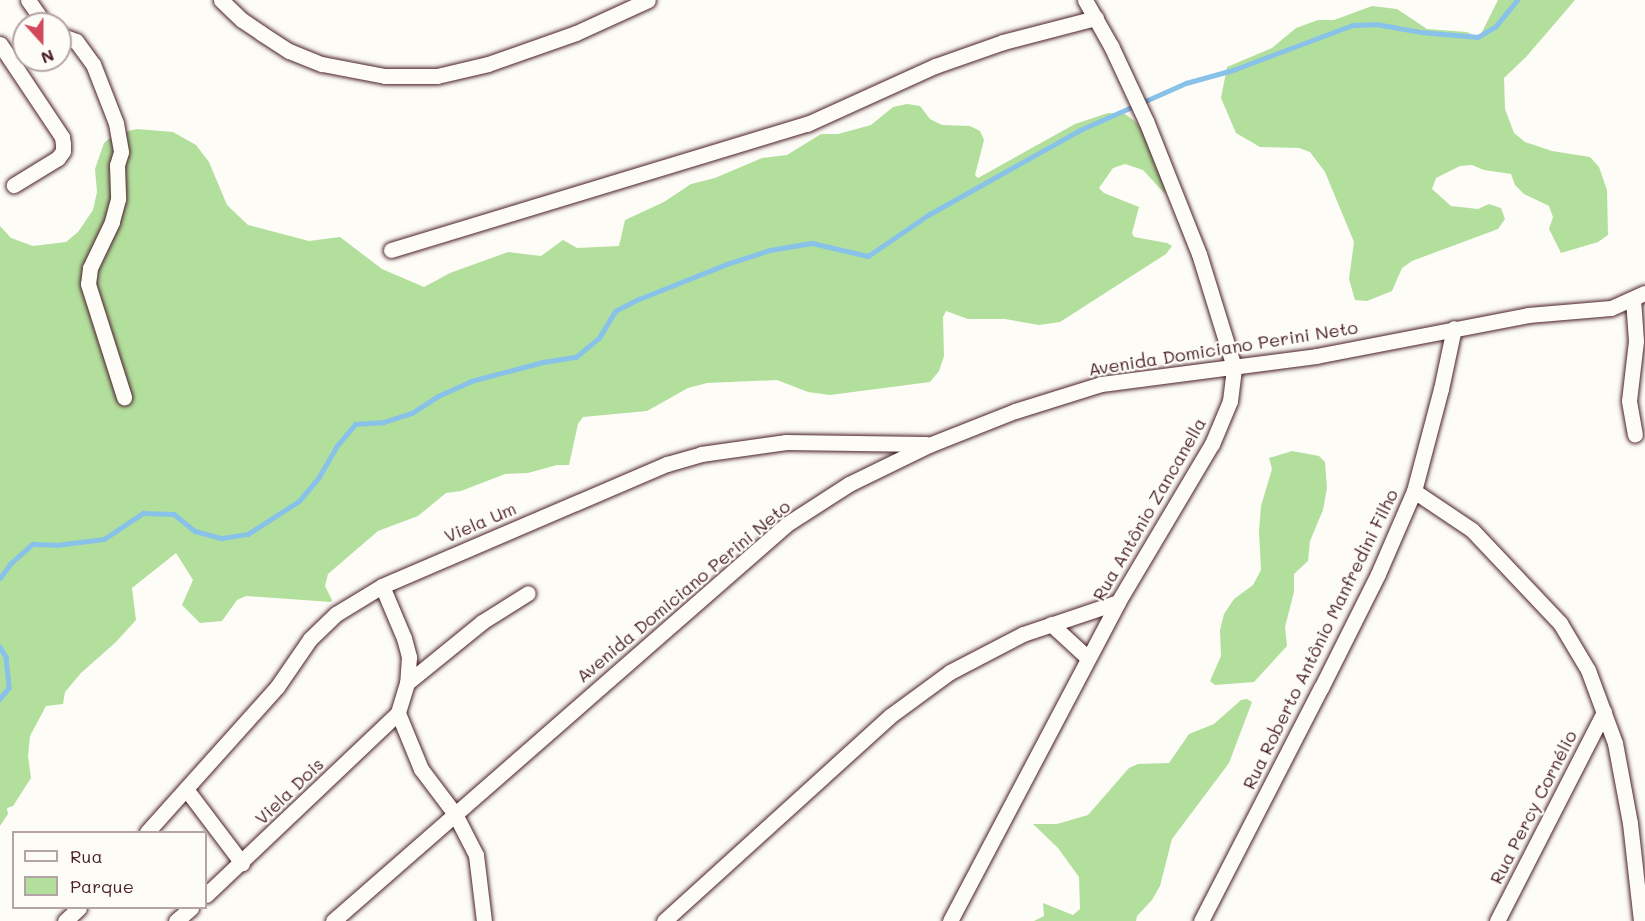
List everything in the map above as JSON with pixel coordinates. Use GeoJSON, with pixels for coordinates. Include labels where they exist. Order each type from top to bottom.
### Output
{"type":"FeatureCollection","features":[{"type":"Feature","properties":{"kind":"street"},"geometry":{"type":"LineString","coordinates":[[221,0],[242,21],[289,51],[321,64],[386,76],[437,76],[488,64],[576,33],[646,0]]}},
{"type":"Feature","properties":{"kind":"street","name":"Rua Antônio Zancanella"},"geometry":{"type":"LineString","coordinates":[[950,921],[1118,602],[1212,444],[1230,401],[1234,367],[1199,254],[1146,121],[1086,0]]}},
{"type":"Feature","properties":{"kind":"street"},"geometry":{"type":"LineString","coordinates":[[391,250],[807,124],[935,66],[1003,42],[1096,18]]}},
{"type":"Feature","properties":{"kind":"street"},"geometry":{"type":"LineString","coordinates":[[72,40],[76,41],[93,64],[116,123],[121,152],[117,165],[118,199],[112,222],[90,268],[87,284],[124,397]]}},
{"type":"Feature","properties":{"kind":"street"},"geometry":{"type":"LineString","coordinates":[[0,44],[62,136],[63,144],[63,151],[58,158],[14,185]]}},
{"type":"Feature","properties":{"kind":"street"},"geometry":{"type":"LineString","coordinates":[[1635,434],[1629,401],[1639,296]]}},
{"type":"Feature","properties":{"kind":"street","name":"Avenida Domiciano Perini Neto"},"geometry":{"type":"LineString","coordinates":[[333,921],[787,524],[849,484],[928,444],[1016,411],[1101,384],[1316,356],[1528,315],[1611,308],[1639,296]]}},
{"type":"Feature","properties":{"kind":"street","name":"Rua Roberto Antônio Manfredini Filho"},"geometry":{"type":"LineString","coordinates":[[1201,921],[1342,647],[1414,491],[1441,389],[1454,328]]}},
{"type":"Feature","properties":{"kind":"street","name":"Viela Um"},"geometry":{"type":"LineString","coordinates":[[148,831],[277,687],[310,639],[336,614],[382,586],[667,464],[700,454],[786,442],[928,444]]}},
{"type":"Feature","properties":{"kind":"street"},"geometry":{"type":"LineString","coordinates":[[1414,491],[1472,530],[1560,623],[1588,670],[1615,742],[1630,823],[1641,921]]}},
{"type":"Feature","properties":{"kind":"street"},"geometry":{"type":"LineString","coordinates":[[382,586],[406,648],[407,683],[398,713],[421,769],[455,814],[476,855],[484,921]]}},
{"type":"Feature","properties":{"kind":"street"},"geometry":{"type":"LineString","coordinates":[[407,683],[482,621],[528,593]]}},
{"type":"Feature","properties":{"kind":"street"},"geometry":{"type":"LineString","coordinates":[[664,921],[890,716],[958,667],[1023,634],[1118,602]]}},
{"type":"Feature","properties":{"kind":"street"},"geometry":{"type":"LineString","coordinates":[[1052,624],[1088,658]]}},
{"type":"Feature","properties":{"kind":"street","name":"Rua Percy Cornélio"},"geometry":{"type":"LineString","coordinates":[[1497,921],[1604,712]]}},
{"type":"Feature","properties":{"kind":"street","name":"Viela Dois"},"geometry":{"type":"LineString","coordinates":[[207,894],[398,713]]}},
{"type":"Feature","properties":{"kind":"street"},"geometry":{"type":"LineString","coordinates":[[186,789],[242,863]]}},
{"type":"Feature","properties":{"kind":"street"},"geometry":{"type":"LineString","coordinates":[[65,921],[78,909]]}},
{"type":"Feature","properties":{"kind":"street"},"geometry":{"type":"LineString","coordinates":[[176,921],[190,909]]}},
{"type":"Feature","properties":{"kind":"green space"},"geometry":{"type":"Polygon","coordinates":[[[1498,0],[1575,0],[1526,57],[1504,78],[1505,109],[1514,133],[1525,142],[1552,151],[1590,157],[1599,167],[1607,190],[1608,235],[1598,242],[1561,253],[1549,229],[1553,217],[1549,206],[1524,194],[1515,185],[1511,174],[1484,170],[1472,165],[1460,166],[1436,178],[1432,189],[1451,206],[1478,209],[1489,204],[1501,208],[1505,219],[1498,229],[1412,261],[1402,268],[1392,291],[1367,301],[1355,300],[1349,279],[1354,242],[1325,172],[1310,152],[1299,148],[1260,147],[1236,133],[1221,98],[1227,67],[1272,48],[1296,28],[1318,20],[1334,20],[1372,6],[1397,9],[1427,29],[1467,32],[1479,38],[1498,0]]]}},
{"type":"Feature","properties":{"kind":"green space"},"geometry":{"type":"Polygon","coordinates":[[[907,104],[920,106],[930,119],[942,125],[970,126],[980,131],[984,140],[975,175],[978,178],[1075,124],[1108,113],[1125,114],[1136,122],[1149,142],[1164,181],[1165,194],[1143,170],[1125,164],[1113,168],[1099,188],[1104,193],[1139,207],[1132,233],[1134,237],[1172,246],[1166,254],[1060,322],[1039,325],[1005,319],[968,319],[946,311],[943,317],[944,356],[939,371],[930,382],[830,395],[808,392],[777,380],[707,383],[688,388],[647,411],[583,417],[578,424],[569,465],[557,465],[528,473],[505,474],[461,491],[446,493],[418,516],[378,531],[328,574],[325,586],[331,602],[246,596],[237,600],[222,621],[200,623],[182,605],[193,580],[176,553],[132,588],[136,620],[116,642],[81,673],[65,692],[63,704],[46,706],[30,736],[28,756],[31,778],[13,806],[7,808],[8,814],[0,826],[0,226],[11,238],[33,246],[66,242],[78,232],[93,210],[97,192],[95,169],[104,143],[115,134],[137,129],[173,132],[196,145],[209,162],[227,205],[248,225],[309,241],[340,237],[382,269],[424,287],[450,273],[508,252],[541,256],[563,240],[577,248],[619,246],[625,220],[664,202],[691,184],[715,178],[762,158],[787,155],[821,134],[838,134],[871,125],[893,107],[907,104]]]}},
{"type":"Feature","properties":{"kind":"green space"},"geometry":{"type":"Polygon","coordinates":[[[1292,451],[1319,456],[1325,462],[1327,488],[1323,510],[1310,541],[1308,561],[1294,574],[1294,592],[1285,627],[1287,646],[1254,682],[1215,685],[1210,681],[1221,656],[1220,630],[1224,614],[1234,599],[1253,585],[1261,570],[1259,531],[1261,506],[1272,469],[1269,458],[1292,451]]]}},
{"type":"Feature","properties":{"kind":"green space"},"geometry":{"type":"Polygon","coordinates":[[[1247,699],[1252,702],[1229,763],[1172,839],[1160,886],[1152,900],[1137,916],[1136,921],[1034,921],[1044,916],[1043,903],[1073,915],[1080,909],[1079,877],[1058,848],[1033,824],[1057,824],[1088,815],[1129,768],[1138,764],[1169,763],[1189,734],[1214,724],[1241,700],[1247,699]]]}},
{"type":"Feature","properties":{"kind":"waterway"},"geometry":{"type":"LineString","coordinates":[[0,578],[10,564],[32,544],[56,545],[104,539],[143,513],[174,514],[195,531],[222,538],[248,534],[299,501],[319,477],[336,447],[355,424],[384,422],[412,413],[438,396],[471,381],[543,362],[576,357],[599,338],[615,311],[639,299],[727,264],[770,250],[812,243],[868,256],[928,215],[1080,130],[1186,83],[1233,70],[1353,25],[1376,24],[1421,32],[1478,37],[1496,26],[1517,0]]}},
{"type":"Feature","properties":{"kind":"waterway"},"geometry":{"type":"LineString","coordinates":[[0,647],[6,657],[9,688],[0,699]]}}]}
